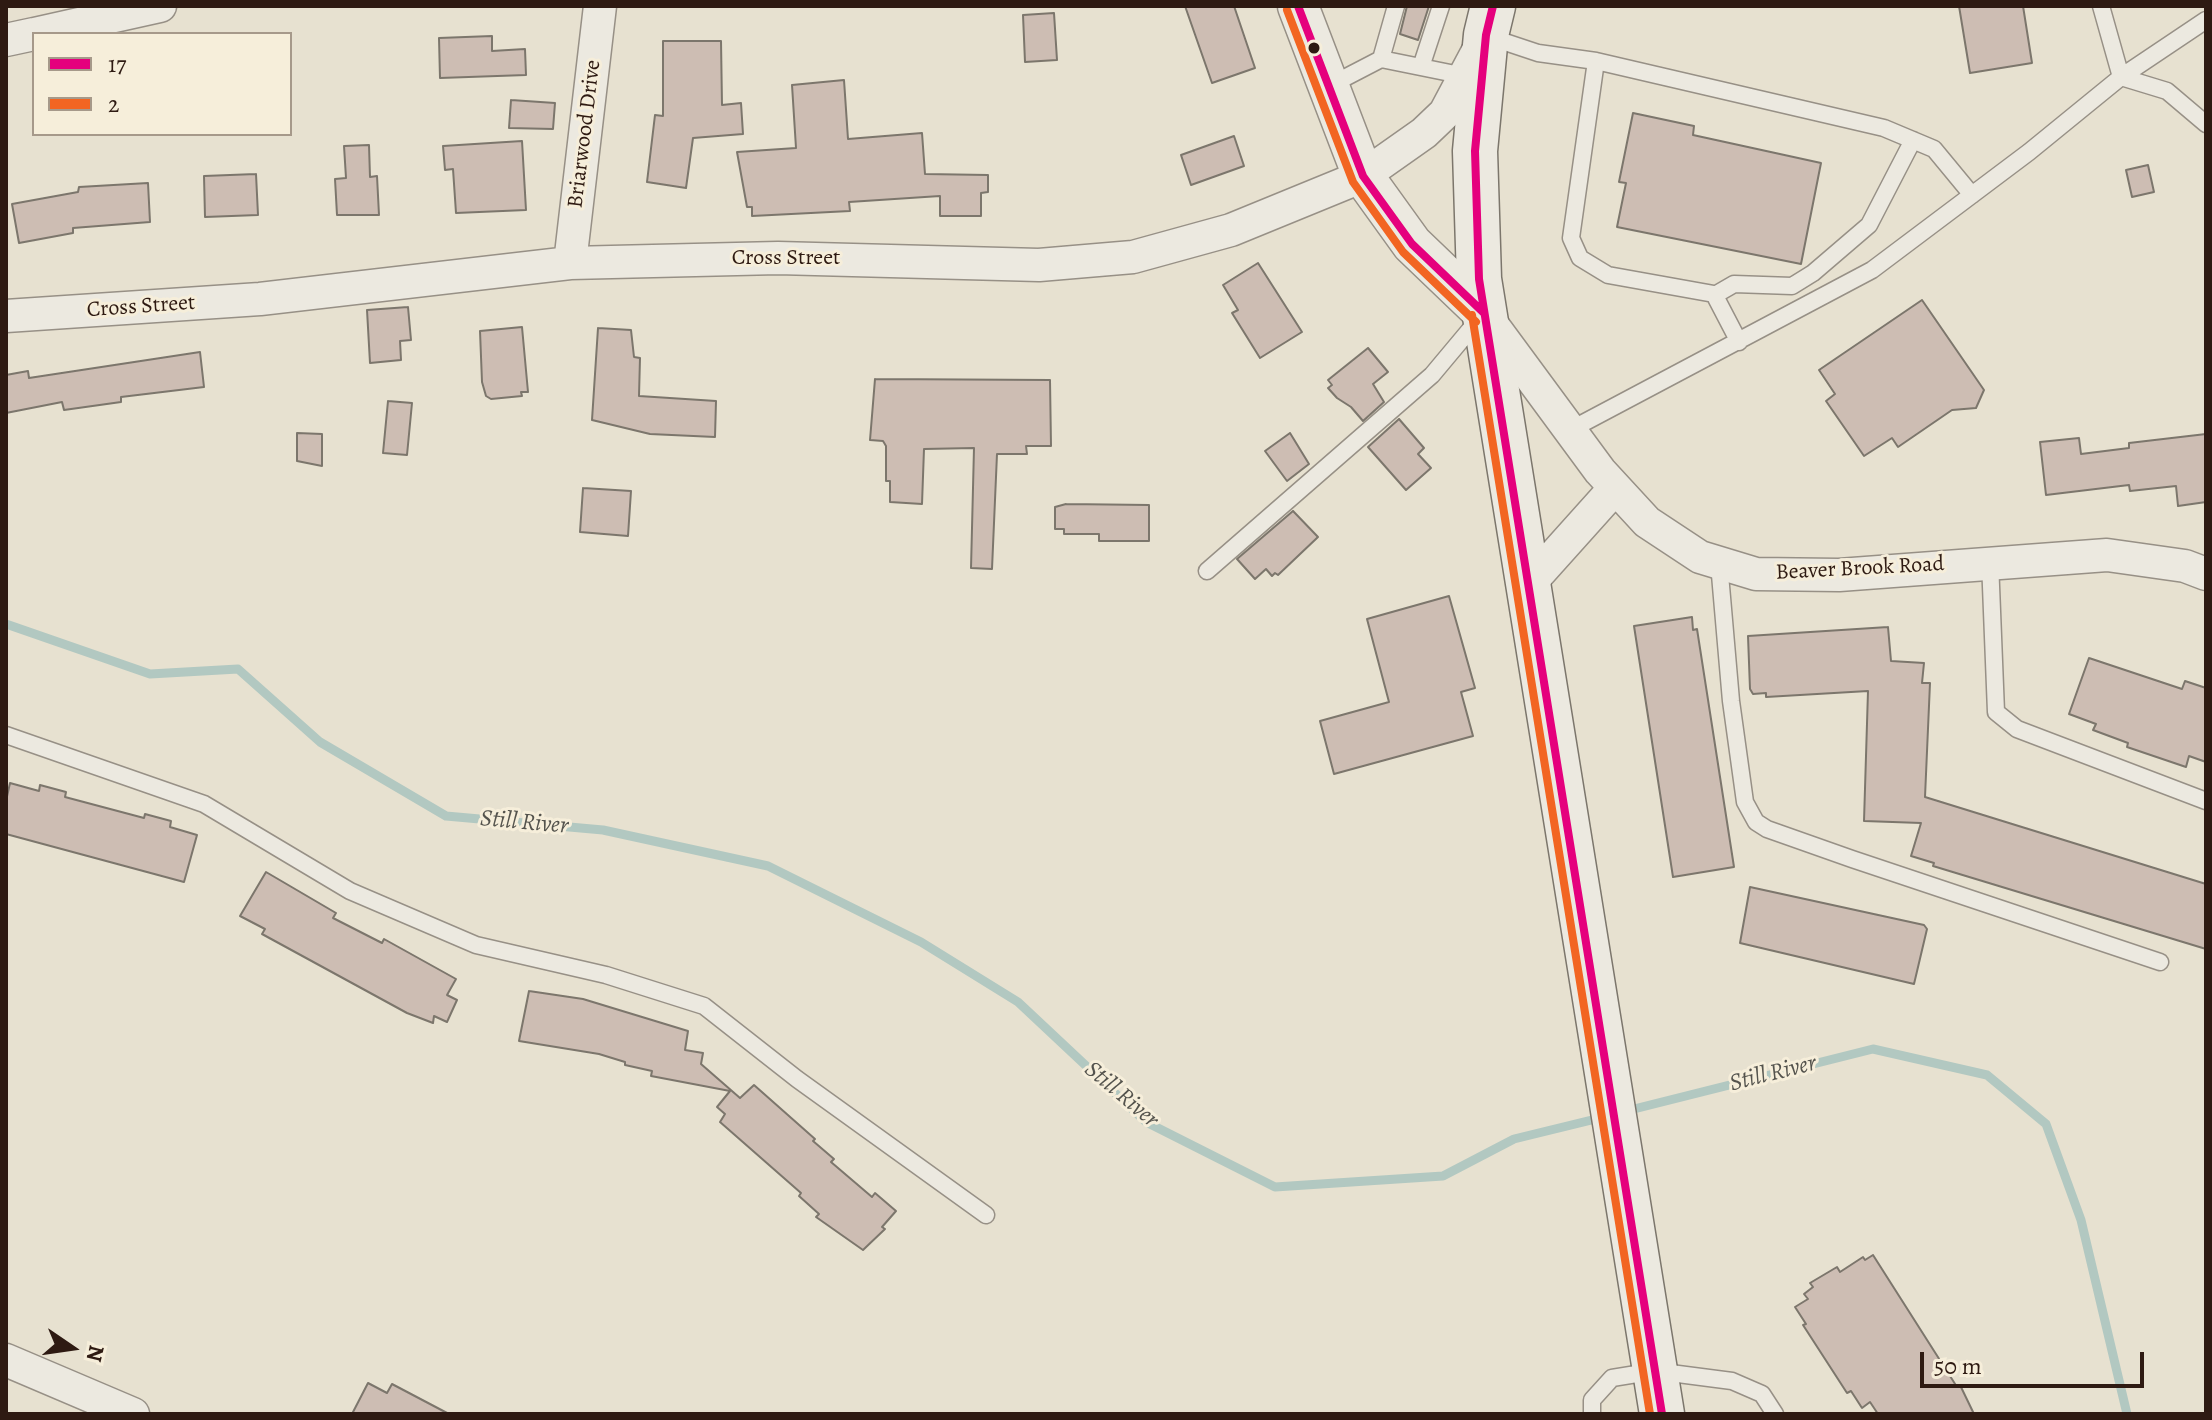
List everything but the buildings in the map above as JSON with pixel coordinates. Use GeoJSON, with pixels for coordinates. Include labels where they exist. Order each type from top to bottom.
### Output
{"type":"FeatureCollection","features":[{"type":"Feature","properties":{"kind":"main road"},"geometry":{"type":"LineString","coordinates":[[1490,21],[1475,151],[1479,279],[1662,1414]]}},
{"type":"Feature","properties":{"kind":"street"},"geometry":{"type":"LineString","coordinates":[[43,32],[160,6]]}},
{"type":"Feature","properties":{"kind":"street","name":"Briarwood Drive"},"geometry":{"type":"LineString","coordinates":[[570,263],[600,6]]}},
{"type":"Feature","properties":{"kind":"street"},"geometry":{"type":"LineString","coordinates":[[1298,6],[1363,176],[1412,244],[1484,313]]}},
{"type":"Feature","properties":{"kind":"street","name":"Cross Street"},"geometry":{"type":"LineString","coordinates":[[6,316],[260,299],[570,263],[778,258],[1039,265],[1133,257],[1231,230],[1363,176],[1424,133],[1445,113],[1490,21]]}},
{"type":"Feature","properties":{"kind":"street"},"geometry":{"type":"LineString","coordinates":[[6,40],[32,34]]}},
{"type":"Feature","properties":{"kind":"street","name":"Beaver Brook Road"},"geometry":{"type":"LineString","coordinates":[[1484,313],[1615,488],[1647,522],[1700,557],[1756,574],[1839,575],[1990,561],[2107,555],[2185,566],[2206,574]]}},
{"type":"Feature","properties":{"kind":"street"},"geometry":{"type":"LineString","coordinates":[[1528,585],[1615,488]]}},
{"type":"Feature","properties":{"kind":"street"},"geometry":{"type":"LineString","coordinates":[[6,1360],[133,1414]]}},
{"type":"Feature","properties":{"kind":"lane"},"geometry":{"type":"LineString","coordinates":[[1381,59],[1396,6]]}},
{"type":"Feature","properties":{"kind":"lane"},"geometry":{"type":"LineString","coordinates":[[1421,67],[1441,6]]}},
{"type":"Feature","properties":{"kind":"lane"},"geometry":{"type":"LineString","coordinates":[[2101,6],[2121,77]]}},
{"type":"Feature","properties":{"kind":"lane"},"geometry":{"type":"LineString","coordinates":[[1570,430],[1872,270],[2121,77],[2206,20]]}},
{"type":"Feature","properties":{"kind":"lane"},"geometry":{"type":"LineString","coordinates":[[1490,21],[1538,53],[1596,61],[1884,128],[1934,149],[1972,195]]}},
{"type":"Feature","properties":{"kind":"lane"},"geometry":{"type":"LineString","coordinates":[[1329,87],[1381,59],[1465,76]]}},
{"type":"Feature","properties":{"kind":"lane"},"geometry":{"type":"LineString","coordinates":[[1596,61],[1571,238],[1580,258],[1608,275],[1715,295],[1734,284],[1792,286],[1813,273],[1869,225],[1913,140]]}},
{"type":"Feature","properties":{"kind":"lane"},"geometry":{"type":"LineString","coordinates":[[2121,77],[2167,91],[2206,124]]}},
{"type":"Feature","properties":{"kind":"lane"},"geometry":{"type":"LineString","coordinates":[[1715,295],[1739,342]]}},
{"type":"Feature","properties":{"kind":"lane"},"geometry":{"type":"LineString","coordinates":[[1207,571],[1432,375],[1484,313]]}},
{"type":"Feature","properties":{"kind":"lane"},"geometry":{"type":"LineString","coordinates":[[1990,561],[1996,712],[2017,729],[2206,801]]}},
{"type":"Feature","properties":{"kind":"lane"},"geometry":{"type":"LineString","coordinates":[[1719,563],[1733,715],[1745,802],[1756,822],[1767,829],[1852,859],[2160,962]]}},
{"type":"Feature","properties":{"kind":"lane"},"geometry":{"type":"LineString","coordinates":[[6,735],[204,804],[350,891],[476,945],[606,975],[704,1006],[797,1079],[986,1215]]}},
{"type":"Feature","properties":{"kind":"lane"},"geometry":{"type":"LineString","coordinates":[[1592,1414],[1592,1400],[1612,1378],[1655,1371],[1732,1381],[1762,1394],[1775,1414]]}},
{"type":"Feature","properties":{"kind":"waterway","name":"Still River"},"geometry":{"type":"LineString","coordinates":[[6,624],[150,674],[238,669],[320,742],[446,816],[603,830],[768,866],[921,942],[1018,1002],[1146,1122],[1275,1187],[1443,1176],[1514,1139],[1604,1117]]}},
{"type":"Feature","properties":{"kind":"waterway","name":"Still River"},"geometry":{"type":"LineString","coordinates":[[1626,1111],[1873,1049],[1987,1075],[2046,1124],[2081,1220],[2127,1414]]}},
{"type":"Feature","properties":{"kind":"transit line","name":"17"},"geometry":{"type":"LineString","coordinates":[[1298,6],[1363,176],[1412,244],[1484,313]]}},
{"type":"Feature","properties":{"kind":"transit line","name":"17"},"geometry":{"type":"LineString","coordinates":[[1493,6],[1486,35],[1475,151],[1479,279],[1662,1414]]}},
{"type":"Feature","properties":{"kind":"transit line","name":"2"},"geometry":{"type":"LineString","coordinates":[[1287,10],[1353,182],[1403,252],[1476,322]]}},
{"type":"Feature","properties":{"kind":"transit line","name":"2"},"geometry":{"type":"LineString","coordinates":[[1472,315],[1650,1414]]}}]}
